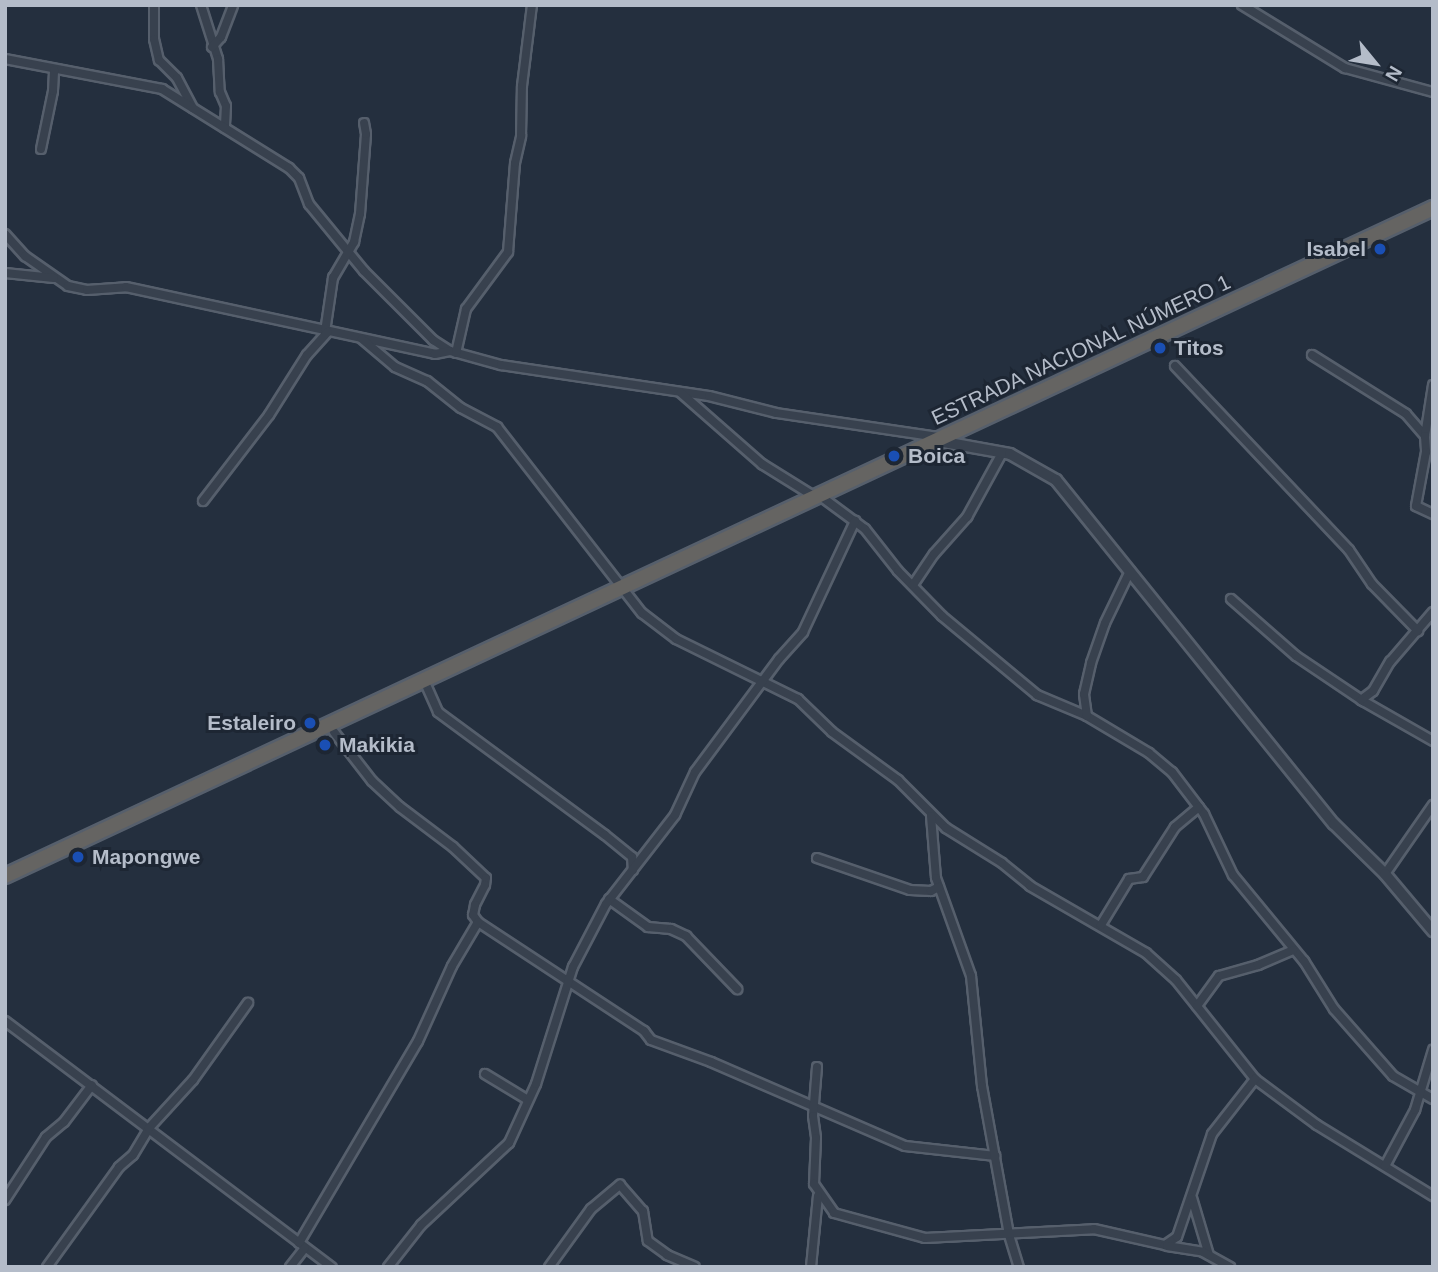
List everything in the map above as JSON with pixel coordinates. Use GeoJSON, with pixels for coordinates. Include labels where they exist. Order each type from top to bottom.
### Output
{"type":"FeatureCollection","features":[{"type":"Feature","properties":{"kind":"highway","name":"ESTRADA NACIONAL NÚMERO 1"},"geometry":{"type":"LineString","coordinates":[[5,876],[1433,208]]}},
{"type":"Feature","properties":{"kind":"street"},"geometry":{"type":"LineString","coordinates":[[154,5],[154,39],[159,60],[177,78],[194,110]]}},
{"type":"Feature","properties":{"kind":"street"},"geometry":{"type":"LineString","coordinates":[[201,5],[212,47],[218,59],[220,92],[226,106],[225,128]]}},
{"type":"Feature","properties":{"kind":"street"},"geometry":{"type":"LineString","coordinates":[[212,47],[221,37],[233,5]]}},
{"type":"Feature","properties":{"kind":"street"},"geometry":{"type":"LineString","coordinates":[[453,352],[466,309],[508,252],[508,228],[514,207],[514,163],[521,136],[522,86],[532,5]]}},
{"type":"Feature","properties":{"kind":"street"},"geometry":{"type":"LineString","coordinates":[[1242,5],[1345,68],[1433,92]]}},
{"type":"Feature","properties":{"kind":"street"},"geometry":{"type":"LineString","coordinates":[[5,59],[162,89],[297,175],[309,204],[348,251],[401,310],[433,340],[453,352],[501,365],[709,396],[776,413],[942,440],[1002,453],[1039,468],[1056,480],[1334,824],[1385,874],[1433,932]]}},
{"type":"Feature","properties":{"kind":"street"},"geometry":{"type":"LineString","coordinates":[[41,149],[54,91],[54,69]]}},
{"type":"Feature","properties":{"kind":"street"},"geometry":{"type":"LineString","coordinates":[[204,501],[269,415],[307,355],[327,332],[331,284],[348,251],[360,214],[366,134],[364,123]]}},
{"type":"Feature","properties":{"kind":"street"},"geometry":{"type":"LineString","coordinates":[[5,234],[25,256],[68,286],[87,290],[126,287],[435,354],[453,352]]}},
{"type":"Feature","properties":{"kind":"street"},"geometry":{"type":"LineString","coordinates":[[5,273],[54,278]]}},
{"type":"Feature","properties":{"kind":"street"},"geometry":{"type":"LineString","coordinates":[[362,338],[395,367],[427,381],[461,408],[497,427],[536,473],[621,589],[642,613],[676,639],[798,699],[832,732],[908,789],[931,816],[1030,886],[1101,925],[1160,965],[1197,1006],[1255,1079],[1317,1125],[1433,1196]]}},
{"type":"Feature","properties":{"kind":"street"},"geometry":{"type":"LineString","coordinates":[[1312,355],[1406,414],[1425,436]]}},
{"type":"Feature","properties":{"kind":"street"},"geometry":{"type":"LineString","coordinates":[[1175,366],[1343,544],[1372,584],[1419,631]]}},
{"type":"Feature","properties":{"kind":"street"},"geometry":{"type":"LineString","coordinates":[[1433,385],[1425,436],[1426,452],[1416,506],[1433,514]]}},
{"type":"Feature","properties":{"kind":"street"},"geometry":{"type":"LineString","coordinates":[[681,393],[762,464],[855,521],[872,536],[942,616],[1037,695],[1087,716],[1161,762],[1192,794],[1233,875],[1293,950],[1334,1009],[1386,1069],[1433,1099]]}},
{"type":"Feature","properties":{"kind":"street"},"geometry":{"type":"LineString","coordinates":[[703,411],[709,396]]}},
{"type":"Feature","properties":{"kind":"street"},"geometry":{"type":"LineString","coordinates":[[913,585],[934,554],[967,517],[1002,453]]}},
{"type":"Feature","properties":{"kind":"street"},"geometry":{"type":"LineString","coordinates":[[388,1267],[421,1225],[509,1143],[528,1101],[569,981],[609,899],[676,815],[695,772],[803,632],[855,521]]}},
{"type":"Feature","properties":{"kind":"street"},"geometry":{"type":"LineString","coordinates":[[1087,716],[1086,678],[1105,623],[1130,572]]}},
{"type":"Feature","properties":{"kind":"street"},"geometry":{"type":"LineString","coordinates":[[1231,599],[1296,656],[1361,700],[1433,741]]}},
{"type":"Feature","properties":{"kind":"street"},"geometry":{"type":"LineString","coordinates":[[1361,700],[1373,691],[1390,662],[1433,612]]}},
{"type":"Feature","properties":{"kind":"street"},"geometry":{"type":"LineString","coordinates":[[427,687],[438,712],[605,835],[632,857],[633,870]]}},
{"type":"Feature","properties":{"kind":"street"},"geometry":{"type":"LineString","coordinates":[[1373,691],[1377,708]]}},
{"type":"Feature","properties":{"kind":"street"},"geometry":{"type":"LineString","coordinates":[[334,732],[372,781],[400,807],[453,847],[486,878],[473,915],[478,922],[644,1031],[651,1040],[814,1105],[827,1115],[905,1146],[995,1157]]}},
{"type":"Feature","properties":{"kind":"street"},"geometry":{"type":"LineString","coordinates":[[1385,874],[1433,805]]}},
{"type":"Feature","properties":{"kind":"street"},"geometry":{"type":"LineString","coordinates":[[1101,925],[1129,879],[1143,877],[1175,827],[1199,807]]}},
{"type":"Feature","properties":{"kind":"street"},"geometry":{"type":"LineString","coordinates":[[931,816],[939,887],[971,976],[982,1086],[1009,1235],[1019,1267]]}},
{"type":"Feature","properties":{"kind":"street"},"geometry":{"type":"LineString","coordinates":[[817,858],[910,890],[931,891],[939,887]]}},
{"type":"Feature","properties":{"kind":"street"},"geometry":{"type":"LineString","coordinates":[[609,899],[648,928],[671,929],[686,936],[737,989]]}},
{"type":"Feature","properties":{"kind":"street"},"geometry":{"type":"LineString","coordinates":[[290,1267],[418,1041],[452,966],[478,922]]}},
{"type":"Feature","properties":{"kind":"street"},"geometry":{"type":"LineString","coordinates":[[1197,1006],[1219,976],[1258,965],[1293,950]]}},
{"type":"Feature","properties":{"kind":"street"},"geometry":{"type":"LineString","coordinates":[[47,1267],[120,1167],[133,1155],[149,1128],[193,1080],[248,1003]]}},
{"type":"Feature","properties":{"kind":"street"},"geometry":{"type":"LineString","coordinates":[[5,1021],[332,1267]]}},
{"type":"Feature","properties":{"kind":"street"},"geometry":{"type":"LineString","coordinates":[[1385,1166],[1408,1126],[1433,1050]]}},
{"type":"Feature","properties":{"kind":"street"},"geometry":{"type":"LineString","coordinates":[[817,1067],[814,1184],[830,1209],[839,1216],[925,1238],[1094,1229],[1209,1255],[1230,1267]]}},
{"type":"Feature","properties":{"kind":"street"},"geometry":{"type":"LineString","coordinates":[[485,1074],[528,1101]]}},
{"type":"Feature","properties":{"kind":"street"},"geometry":{"type":"LineString","coordinates":[[1165,1245],[1177,1237],[1212,1134],[1255,1079]]}},
{"type":"Feature","properties":{"kind":"street"},"geometry":{"type":"LineString","coordinates":[[5,1200],[46,1137],[64,1122],[92,1085]]}},
{"type":"Feature","properties":{"kind":"street"},"geometry":{"type":"LineString","coordinates":[[549,1267],[591,1209],[620,1185],[643,1211],[648,1241],[667,1255],[695,1267]]}},
{"type":"Feature","properties":{"kind":"street"},"geometry":{"type":"LineString","coordinates":[[811,1267],[818,1193]]}},
{"type":"Feature","properties":{"kind":"street"},"geometry":{"type":"LineString","coordinates":[[1191,1196],[1209,1255]]}},
{"type":"Feature","properties":{"kind":"place","name":"Isabel"},"geometry":{"type":"Point","coordinates":[1380,249]}},
{"type":"Feature","properties":{"kind":"place","name":"Titos"},"geometry":{"type":"Point","coordinates":[1160,348]}},
{"type":"Feature","properties":{"kind":"place","name":"Boica"},"geometry":{"type":"Point","coordinates":[894,456]}},
{"type":"Feature","properties":{"kind":"place","name":"Estaleiro"},"geometry":{"type":"Point","coordinates":[310,723]}},
{"type":"Feature","properties":{"kind":"place","name":"Makikia"},"geometry":{"type":"Point","coordinates":[325,745]}},
{"type":"Feature","properties":{"kind":"place","name":"Mapongwe"},"geometry":{"type":"Point","coordinates":[78,857]}}]}
